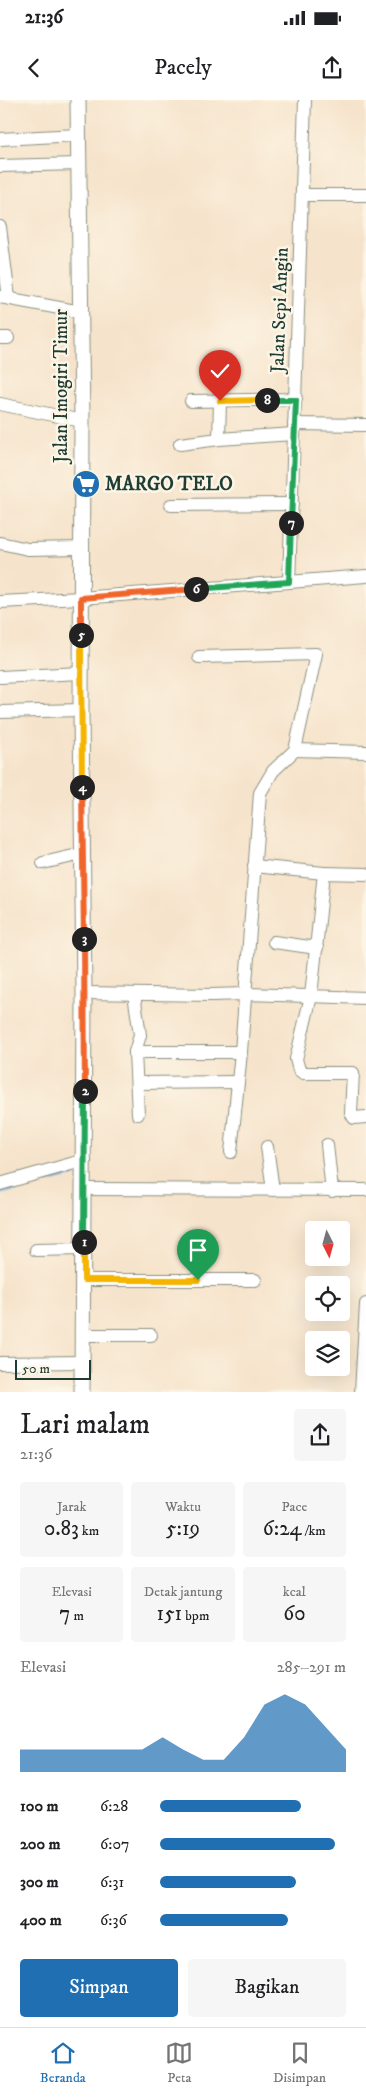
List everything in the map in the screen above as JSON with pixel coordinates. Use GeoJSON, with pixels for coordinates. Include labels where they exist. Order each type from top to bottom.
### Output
{"type":"FeatureCollection","features":[{"type":"Feature","properties":{"kind":"main road","name":"Jalan Imogiri Timur"},"geometry":{"type":"LineString","coordinates":[[78,100],[82,420],[81,710],[84,993],[82,1392]]}},
{"type":"Feature","properties":{"kind":"street","name":"Jalan Sepi Angin"},"geometry":{"type":"LineString","coordinates":[[289,582],[305,100]]}},
{"type":"Feature","properties":{"kind":"street"},"geometry":{"type":"LineString","coordinates":[[0,139],[78,135]]}},
{"type":"Feature","properties":{"kind":"street"},"geometry":{"type":"LineString","coordinates":[[0,166],[79,164]]}},
{"type":"Feature","properties":{"kind":"street"},"geometry":{"type":"LineString","coordinates":[[302,195],[366,195]]}},
{"type":"Feature","properties":{"kind":"street"},"geometry":{"type":"LineString","coordinates":[[0,227],[4,297],[81,312]]}},
{"type":"Feature","properties":{"kind":"street"},"geometry":{"type":"LineString","coordinates":[[191,401],[296,400]]}},
{"type":"Feature","properties":{"kind":"street"},"geometry":{"type":"LineString","coordinates":[[219,439],[220,401]]}},
{"type":"Feature","properties":{"kind":"street"},"geometry":{"type":"LineString","coordinates":[[0,404],[82,420]]}},
{"type":"Feature","properties":{"kind":"street"},"geometry":{"type":"LineString","coordinates":[[180,444],[294,429],[366,425]]}},
{"type":"Feature","properties":{"kind":"street"},"geometry":{"type":"LineString","coordinates":[[170,505],[292,504]]}},
{"type":"Feature","properties":{"kind":"street"},"geometry":{"type":"LineString","coordinates":[[0,544],[28,549],[81,548]]}},
{"type":"Feature","properties":{"kind":"street"},"geometry":{"type":"LineString","coordinates":[[0,602],[81,598],[366,576]]}},
{"type":"Feature","properties":{"kind":"street"},"geometry":{"type":"LineString","coordinates":[[199,657],[315,653],[295,750],[273,771],[260,794],[241,1052],[231,1152]]}},
{"type":"Feature","properties":{"kind":"street"},"geometry":{"type":"LineString","coordinates":[[0,677],[81,673]]}},
{"type":"Feature","properties":{"kind":"street"},"geometry":{"type":"LineString","coordinates":[[0,712],[81,710]]}},
{"type":"Feature","properties":{"kind":"street"},"geometry":{"type":"LineString","coordinates":[[295,750],[366,752]]}},
{"type":"Feature","properties":{"kind":"street"},"geometry":{"type":"LineString","coordinates":[[43,863],[82,854]]}},
{"type":"Feature","properties":{"kind":"street"},"geometry":{"type":"LineString","coordinates":[[254,866],[324,873],[366,874]]}},
{"type":"Feature","properties":{"kind":"street"},"geometry":{"type":"LineString","coordinates":[[324,873],[311,996],[296,1059],[299,1070],[304,1073],[353,1073],[351,1113],[354,1118],[366,1117]]}},
{"type":"Feature","properties":{"kind":"street"},"geometry":{"type":"LineString","coordinates":[[274,942],[317,948]]}},
{"type":"Feature","properties":{"kind":"street"},"geometry":{"type":"LineString","coordinates":[[84,993],[245,994],[366,998]]}},
{"type":"Feature","properties":{"kind":"street"},"geometry":{"type":"LineString","coordinates":[[134,994],[140,1035],[135,1052],[138,1114]]}},
{"type":"Feature","properties":{"kind":"street"},"geometry":{"type":"LineString","coordinates":[[135,1052],[241,1052]]}},
{"type":"Feature","properties":{"kind":"street"},"geometry":{"type":"LineString","coordinates":[[137,1083],[238,1082]]}},
{"type":"Feature","properties":{"kind":"street"},"geometry":{"type":"LineString","coordinates":[[327,1145],[332,1191]]}},
{"type":"Feature","properties":{"kind":"street"},"geometry":{"type":"LineString","coordinates":[[267,1146],[272,1190]]}},
{"type":"Feature","properties":{"kind":"street"},"geometry":{"type":"LineString","coordinates":[[0,1184],[84,1177],[272,1190],[366,1190]]}},
{"type":"Feature","properties":{"kind":"street"},"geometry":{"type":"LineString","coordinates":[[36,1250],[84,1249]]}},
{"type":"Feature","properties":{"kind":"street"},"geometry":{"type":"LineString","coordinates":[[84,1280],[256,1280]]}},
{"type":"Feature","properties":{"kind":"street"},"geometry":{"type":"LineString","coordinates":[[361,1392],[366,1304]]}},
{"type":"Feature","properties":{"kind":"street"},"geometry":{"type":"LineString","coordinates":[[83,1336],[152,1335]]}},
{"type":"Feature","properties":{"kind":"street"},"geometry":{"type":"LineString","coordinates":[[0,1363],[83,1362]]}},
{"type":"Feature","properties":{"kind":"waterway"},"geometry":{"type":"LineString","coordinates":[[0,1193],[74,1175]]}},
{"type":"Feature","properties":{"kind":"place","name":"MARGO TELO"},"geometry":{"type":"Point","coordinates":[86,484]}},
{"type":"Feature","properties":{"kind":"route"},"geometry":{"type":"LineString","coordinates":[[198,1280],[84,1280],[85,1160],[81,598],[289,582],[296,400],[220,401]]}}]}
